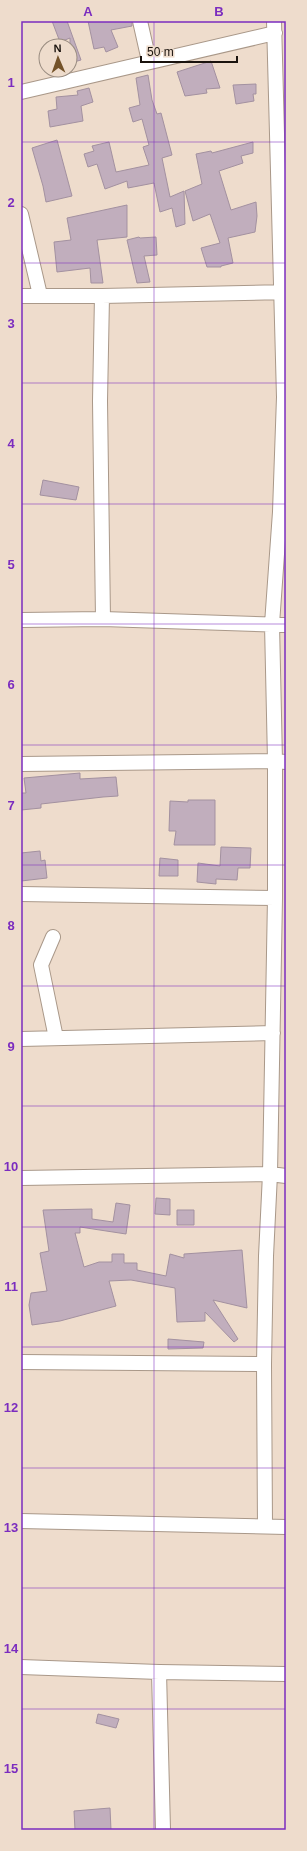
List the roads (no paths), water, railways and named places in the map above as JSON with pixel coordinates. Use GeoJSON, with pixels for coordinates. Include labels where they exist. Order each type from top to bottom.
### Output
{"type":"FeatureCollection","features":[{"type":"Feature","properties":{"kind":"street"},"geometry":{"type":"LineString","coordinates":[[140,21],[149,62]]}},
{"type":"Feature","properties":{"kind":"street"},"geometry":{"type":"LineString","coordinates":[[21,92],[149,62],[275,27],[283,292],[283,405],[279,624],[281,761],[275,898],[270,1174],[266,1256],[264,1364],[265,1526]]}},
{"type":"Feature","properties":{"kind":"street"},"geometry":{"type":"LineString","coordinates":[[21,214],[40,295]]}},
{"type":"Feature","properties":{"kind":"street"},"geometry":{"type":"LineString","coordinates":[[21,296],[102,296],[283,292]]}},
{"type":"Feature","properties":{"kind":"street"},"geometry":{"type":"LineString","coordinates":[[102,296],[100,401],[103,619]]}},
{"type":"Feature","properties":{"kind":"street"},"geometry":{"type":"LineString","coordinates":[[21,620],[103,619],[279,624]]}},
{"type":"Feature","properties":{"kind":"street"},"geometry":{"type":"LineString","coordinates":[[21,764],[281,761]]}},
{"type":"Feature","properties":{"kind":"street"},"geometry":{"type":"LineString","coordinates":[[21,894],[275,898]]}},
{"type":"Feature","properties":{"kind":"street"},"geometry":{"type":"LineString","coordinates":[[53,937],[41,965],[56,1038]]}},
{"type":"Feature","properties":{"kind":"street"},"geometry":{"type":"LineString","coordinates":[[21,1039],[273,1033]]}},
{"type":"Feature","properties":{"kind":"street"},"geometry":{"type":"LineString","coordinates":[[21,1178],[270,1174],[286,1176]]}},
{"type":"Feature","properties":{"kind":"street"},"geometry":{"type":"LineString","coordinates":[[21,1362],[264,1364]]}},
{"type":"Feature","properties":{"kind":"street"},"geometry":{"type":"LineString","coordinates":[[21,1521],[286,1527]]}},
{"type":"Feature","properties":{"kind":"street"},"geometry":{"type":"LineString","coordinates":[[21,1667],[159,1672],[286,1674]]}},
{"type":"Feature","properties":{"kind":"street"},"geometry":{"type":"LineString","coordinates":[[159,1672],[163,1830]]}}]}
